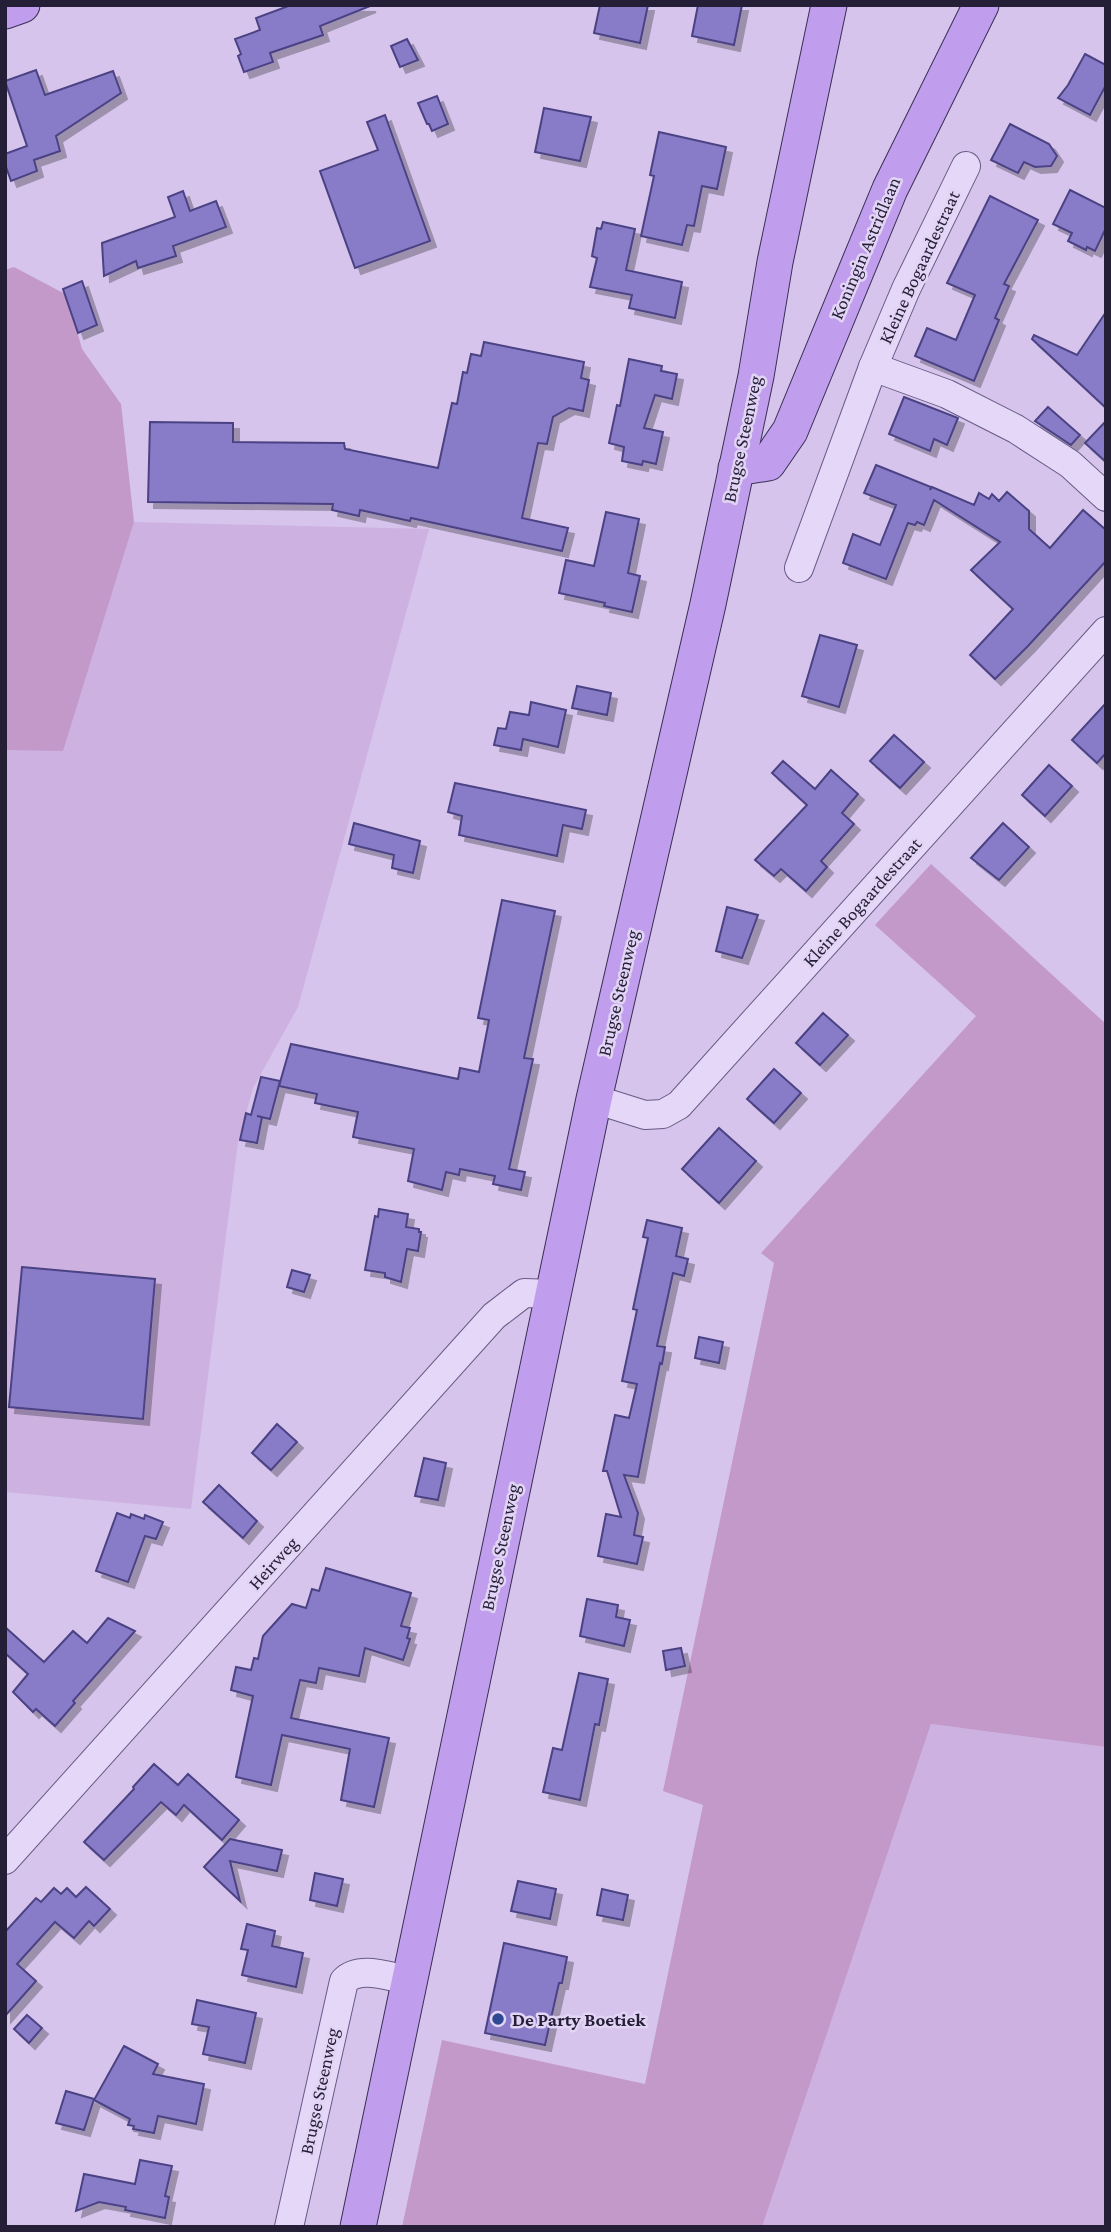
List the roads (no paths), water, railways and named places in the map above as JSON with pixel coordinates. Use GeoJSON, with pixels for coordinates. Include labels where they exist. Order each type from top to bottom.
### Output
{"type":"FeatureCollection","features":[{"type":"Feature","properties":{"kind":"main road"},"geometry":{"type":"LineString","coordinates":[[5,11],[22,5]]}},
{"type":"Feature","properties":{"kind":"main road","name":"Brugse Steenweg"},"geometry":{"type":"LineString","coordinates":[[358,2227],[594,1100],[708,604],[829,5]]}},
{"type":"Feature","properties":{"kind":"main road","name":"Koningin Astridlaan"},"geometry":{"type":"LineString","coordinates":[[736,468],[768,463],[790,431],[890,188],[981,5]]}},
{"type":"Feature","properties":{"kind":"street","name":"Kleine Bogaardestraat"},"geometry":{"type":"LineString","coordinates":[[799,568],[873,368],[906,289],[966,166]]}},
{"type":"Feature","properties":{"kind":"street","name":"Kleine Bogaardestraat"},"geometry":{"type":"LineString","coordinates":[[873,368],[947,394],[1016,429],[1070,464],[1106,497]]}},
{"type":"Feature","properties":{"kind":"street","name":"Kleine Bogaardestraat"},"geometry":{"type":"LineString","coordinates":[[594,1100],[645,1115],[663,1114],[679,1105],[1106,631]]}},
{"type":"Feature","properties":{"kind":"street","name":"Heirweg"},"geometry":{"type":"LineString","coordinates":[[5,1860],[494,1316],[524,1293],[554,1294]]}},
{"type":"Feature","properties":{"kind":"street","name":"Brugse Steenweg"},"geometry":{"type":"LineString","coordinates":[[289,2227],[344,1981],[351,1974],[361,1972],[409,1980]]}},
{"type":"Feature","properties":{"kind":"place","name":"De Party Boetiek"},"geometry":{"type":"Point","coordinates":[498,2019]}}]}
